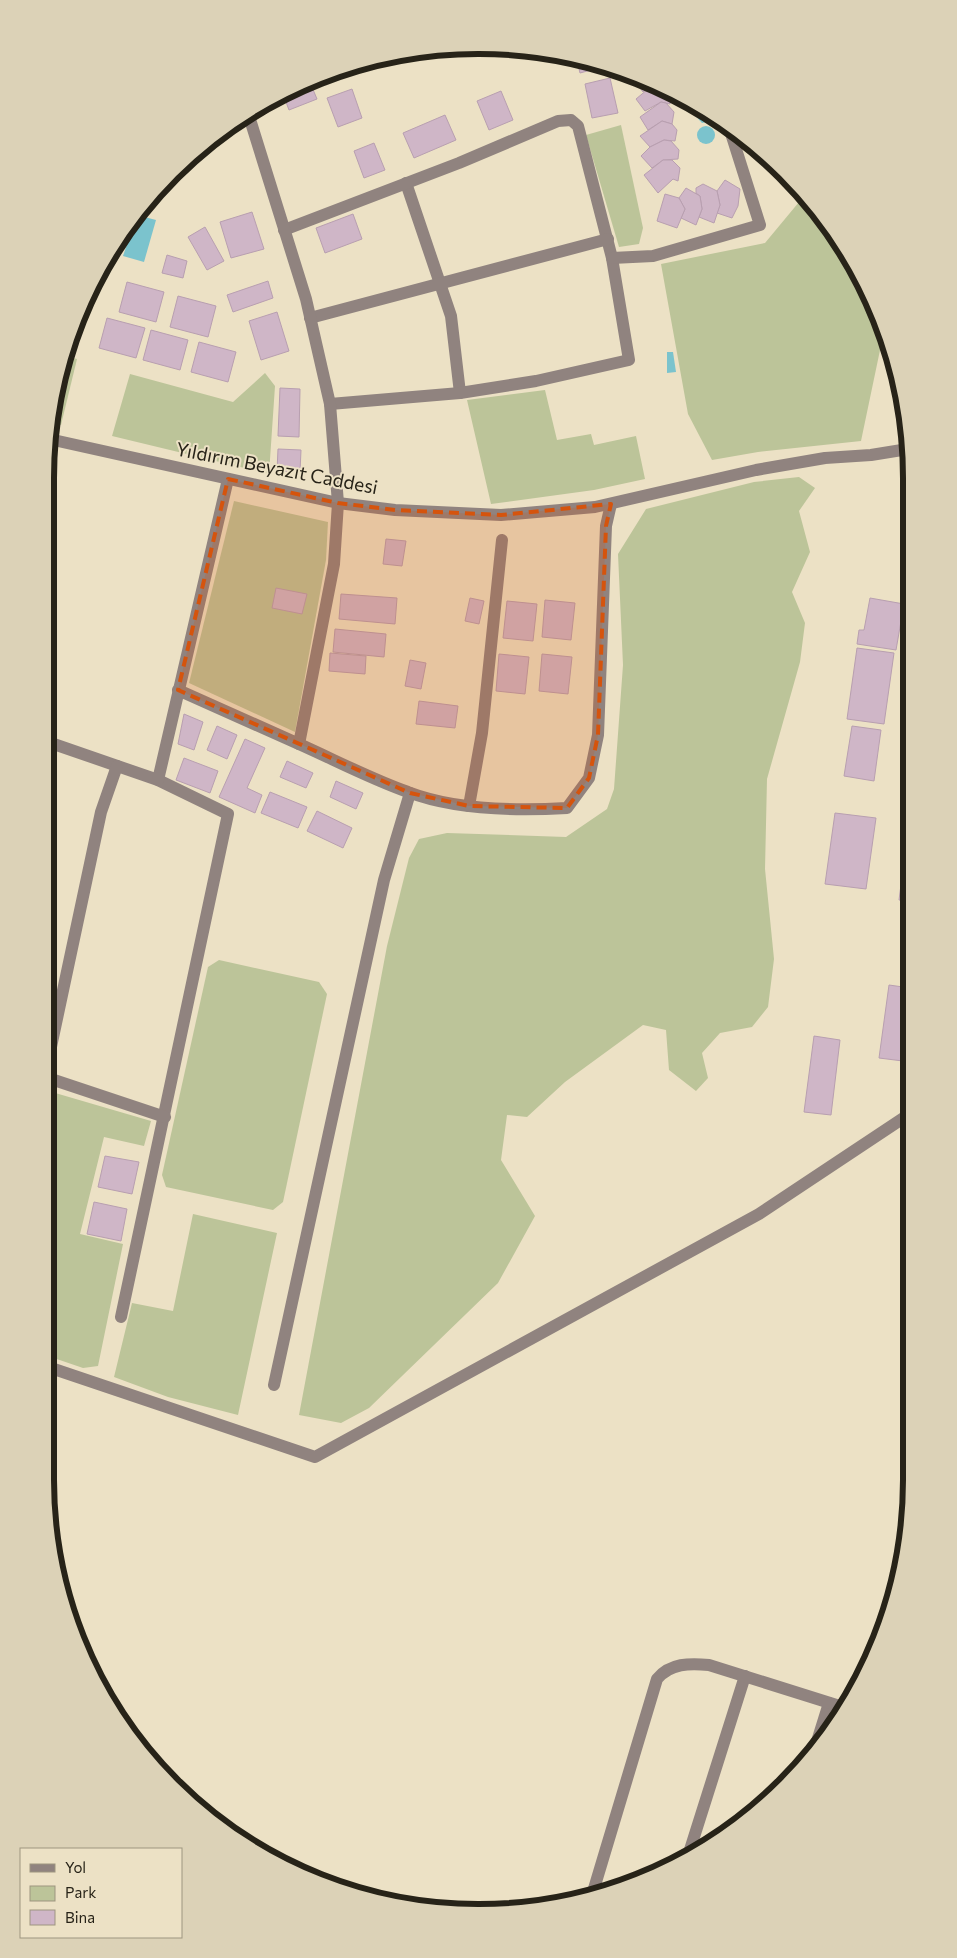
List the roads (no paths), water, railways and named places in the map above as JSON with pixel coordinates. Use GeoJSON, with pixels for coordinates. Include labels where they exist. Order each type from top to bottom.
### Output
{"type":"FeatureCollection","features":[{"type":"Feature","properties":{"kind":"street"},"geometry":{"type":"LineString","coordinates":[[284,230],[406,184],[558,121],[571,120],[578,126],[608,239],[629,360],[536,382],[460,393],[330,404]]}},
{"type":"Feature","properties":{"kind":"street"},"geometry":{"type":"LineString","coordinates":[[250,121],[310,318],[330,404],[338,503],[334,564],[299,744]]}},
{"type":"Feature","properties":{"kind":"street"},"geometry":{"type":"LineString","coordinates":[[612,258],[654,256],[760,225],[733,139]]}},
{"type":"Feature","properties":{"kind":"street"},"geometry":{"type":"LineString","coordinates":[[406,184],[442,283],[451,316],[460,393]]}},
{"type":"Feature","properties":{"kind":"street"},"geometry":{"type":"LineString","coordinates":[[310,318],[608,239]]}},
{"type":"Feature","properties":{"kind":"street","name":"Yıldırım Beyazıt Caddesi"},"geometry":{"type":"LineString","coordinates":[[56,440],[338,503],[395,510],[501,515],[595,507],[756,470],[825,458],[871,455],[902,449]]}},
{"type":"Feature","properties":{"kind":"street"},"geometry":{"type":"LineString","coordinates":[[158,780],[228,479]]}},
{"type":"Feature","properties":{"kind":"street"},"geometry":{"type":"LineString","coordinates":[[178,690],[410,793],[469,806],[529,810],[567,808],[590,778],[598,735],[606,526],[611,504]]}},
{"type":"Feature","properties":{"kind":"street"},"geometry":{"type":"LineString","coordinates":[[469,806],[482,733],[502,540]]}},
{"type":"Feature","properties":{"kind":"street"},"geometry":{"type":"LineString","coordinates":[[54,744],[158,780],[228,814],[121,1317]]}},
{"type":"Feature","properties":{"kind":"street"},"geometry":{"type":"LineString","coordinates":[[54,1034],[101,812],[117,766]]}},
{"type":"Feature","properties":{"kind":"street"},"geometry":{"type":"LineString","coordinates":[[274,1385],[384,880],[410,793]]}},
{"type":"Feature","properties":{"kind":"street"},"geometry":{"type":"LineString","coordinates":[[54,1079],[164,1117]]}},
{"type":"Feature","properties":{"kind":"street"},"geometry":{"type":"LineString","coordinates":[[54,1369],[315,1457],[759,1214],[903,1117]]}},
{"type":"Feature","properties":{"kind":"street"},"geometry":{"type":"LineString","coordinates":[[594,1888],[657,1679],[664,1671],[689,1663],[709,1665],[838,1706]]}},
{"type":"Feature","properties":{"kind":"street"},"geometry":{"type":"LineString","coordinates":[[691,1847],[745,1676]]}},
{"type":"Feature","properties":{"kind":"street"},"geometry":{"type":"LineString","coordinates":[[820,1731],[829,1703]]}},
{"type":"Feature","properties":{"kind":"water"},"geometry":{"type":"Polygon","coordinates":[[[692,112],[707,121],[707,122],[702,123],[692,112]]]}},
{"type":"Feature","properties":{"kind":"water"},"geometry":{"type":"Polygon","coordinates":[[[706,126],[712,129],[715,135],[712,141],[706,144],[700,141],[697,135],[700,129],[706,126]]]}},
{"type":"Feature","properties":{"kind":"water"},"geometry":{"type":"Polygon","coordinates":[[[144,217],[156,220],[144,262],[123,256],[130,237],[144,217]]]}},
{"type":"Feature","properties":{"kind":"water"},"geometry":{"type":"Polygon","coordinates":[[[667,352],[673,352],[676,372],[667,373],[667,352]]]}}]}
